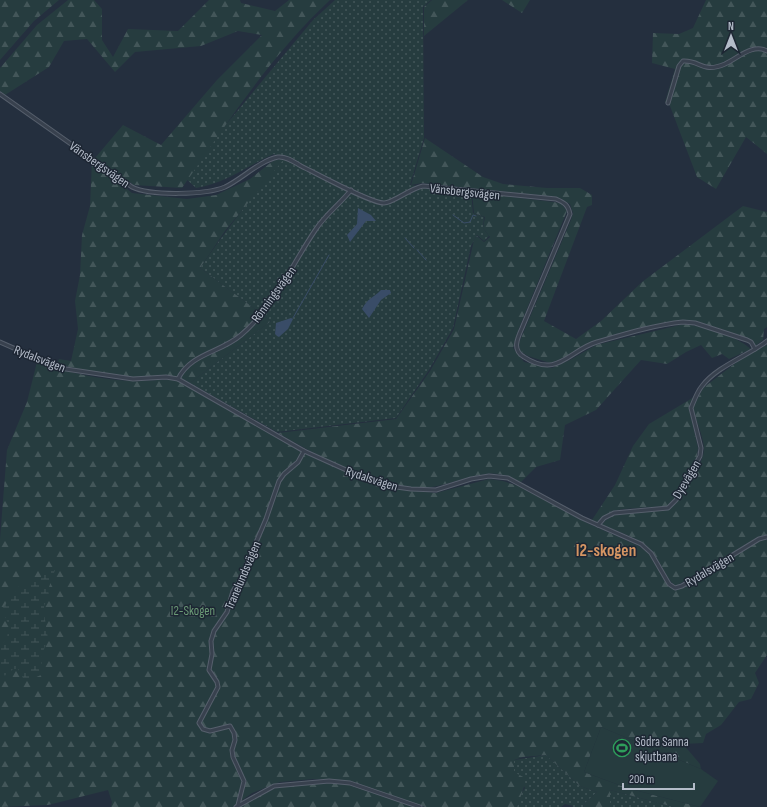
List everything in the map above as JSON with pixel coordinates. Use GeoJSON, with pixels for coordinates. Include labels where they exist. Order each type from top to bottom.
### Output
{"type":"FeatureCollection","features":[{"type":"Feature","properties":{"kind":"street"},"geometry":{"type":"LineString","coordinates":[[668,103],[679,66],[683,61],[691,61],[700,66],[709,68],[724,64],[754,48],[762,48],[767,51]]}},
{"type":"Feature","properties":{"kind":"street","name":"Vänsbergsvägen"},"geometry":{"type":"LineString","coordinates":[[0,94],[137,189],[150,192],[200,193],[214,191],[270,160],[283,157],[351,190],[384,203],[412,188],[423,186],[556,199],[564,202],[568,207],[570,214],[522,328],[516,346],[518,352],[525,358],[541,364],[551,365],[569,358],[594,343],[683,322],[695,323],[747,340],[751,342],[755,349]]}},
{"type":"Feature","properties":{"kind":"street","name":"Rönningsvägen"},"geometry":{"type":"LineString","coordinates":[[178,379],[183,368],[196,359],[215,351],[241,336],[261,314],[293,268],[316,228],[351,190]]}},
{"type":"Feature","properties":{"kind":"street","name":"Rydalsvägen"},"geometry":{"type":"LineString","coordinates":[[0,342],[60,368],[133,379],[166,377],[178,379],[304,450],[364,478],[389,486],[436,490],[471,479],[489,476],[508,478],[598,525],[640,544],[651,553],[669,584],[675,588],[682,586],[759,539],[767,537]]}},
{"type":"Feature","properties":{"kind":"street","name":"Dyevägen"},"geometry":{"type":"LineString","coordinates":[[598,525],[604,518],[614,513],[668,508],[676,500],[700,456],[702,448],[691,408],[702,386],[712,377],[767,342]]}},
{"type":"Feature","properties":{"kind":"street","name":"Tranelundsvägen"},"geometry":{"type":"LineString","coordinates":[[237,806],[244,780],[232,754],[235,740],[234,733],[230,726],[208,731],[202,729],[199,724],[218,687],[217,682],[209,670],[212,654],[211,641],[218,623],[227,612],[233,591],[240,580],[266,519],[279,482],[284,474],[298,462],[304,450]]}},
{"type":"Feature","properties":{"kind":"street"},"geometry":{"type":"LineString","coordinates":[[237,806],[274,786],[340,782],[350,783],[420,807]]}},
{"type":"Feature","properties":{"kind":"green space"},"geometry":{"type":"Polygon","coordinates":[[[0,0],[59,0],[34,21],[0,60],[0,0]]]}},
{"type":"Feature","properties":{"kind":"green space"},"geometry":{"type":"Polygon","coordinates":[[[68,0],[94,0],[102,9],[102,40],[113,57],[128,29],[178,31],[209,0],[240,0],[241,3],[275,11],[289,0],[330,0],[289,43],[251,90],[182,188],[134,185],[95,158],[123,125],[161,145],[217,80],[262,35],[238,31],[201,46],[135,52],[115,72],[87,39],[64,41],[49,67],[5,95],[0,91],[0,68],[37,25],[68,0]]]}},
{"type":"Feature","properties":{"kind":"green space"},"geometry":{"type":"Polygon","coordinates":[[[335,0],[431,0],[423,7],[424,138],[410,185],[471,192],[473,213],[484,217],[483,228],[489,236],[484,241],[477,235],[471,246],[453,328],[429,370],[396,418],[277,432],[190,383],[271,321],[200,268],[280,159],[274,154],[227,178],[207,186],[196,188],[183,176],[313,20],[335,0]]]}},
{"type":"Feature","properties":{"kind":"green space"},"geometry":{"type":"Polygon","coordinates":[[[432,0],[468,0],[424,36],[424,7],[432,0]]]}},
{"type":"Feature","properties":{"kind":"green space"},"geometry":{"type":"Polygon","coordinates":[[[502,0],[530,0],[522,13],[502,0]]]}},
{"type":"Feature","properties":{"kind":"green space"},"geometry":{"type":"Polygon","coordinates":[[[706,0],[767,0],[767,154],[746,137],[716,189],[697,177],[670,106],[665,102],[675,69],[652,63],[653,33],[679,34],[693,28],[706,0]]]}},
{"type":"Feature","properties":{"kind":"green space"},"geometry":{"type":"Polygon","coordinates":[[[425,138],[483,177],[503,184],[547,188],[580,188],[592,195],[592,205],[587,207],[544,321],[576,339],[601,321],[642,282],[743,206],[767,212],[767,327],[764,329],[763,340],[755,346],[752,340],[712,326],[693,322],[671,322],[593,341],[567,357],[550,363],[528,356],[520,351],[519,343],[571,220],[573,213],[570,204],[557,197],[422,183],[411,185],[425,138]]]}},
{"type":"Feature","properties":{"kind":"green space"},"geometry":{"type":"Polygon","coordinates":[[[284,159],[225,231],[200,268],[271,321],[190,383],[175,378],[162,376],[133,378],[114,376],[57,364],[59,359],[71,361],[78,329],[75,301],[80,275],[82,235],[90,206],[92,161],[132,193],[187,199],[216,195],[250,179],[274,160],[284,159]]]}},
{"type":"Feature","properties":{"kind":"green space"},"geometry":{"type":"Polygon","coordinates":[[[472,192],[561,203],[567,211],[519,328],[513,348],[524,362],[552,368],[570,360],[596,345],[684,324],[702,327],[728,335],[751,349],[729,359],[722,354],[712,358],[701,345],[686,352],[667,364],[641,360],[596,410],[565,425],[560,460],[536,467],[521,482],[504,475],[490,474],[431,487],[412,488],[396,486],[361,475],[325,459],[278,433],[396,419],[430,371],[454,329],[474,240],[477,236],[484,242],[490,237],[483,228],[485,217],[474,213],[472,192]]]}},
{"type":"Feature","properties":{"kind":"green space","name":"I2-Skogen"},"geometry":{"type":"Polygon","coordinates":[[[767,345],[767,535],[758,537],[676,586],[666,575],[656,557],[642,543],[602,525],[608,519],[623,512],[669,510],[691,480],[703,455],[704,448],[702,438],[693,408],[703,388],[746,355],[767,345]]]}},
{"type":"Feature","properties":{"kind":"green space","name":"I2-Skogen"},"geometry":{"type":"Polygon","coordinates":[[[37,362],[71,372],[108,379],[178,381],[304,453],[364,480],[389,488],[436,493],[489,479],[503,481],[518,486],[587,523],[639,546],[651,555],[668,586],[675,589],[683,588],[752,545],[761,540],[767,540],[767,655],[755,673],[759,683],[751,699],[739,702],[721,725],[706,734],[703,743],[683,744],[700,764],[701,769],[601,727],[584,772],[627,788],[700,807],[674,807],[610,790],[610,807],[583,807],[585,803],[597,792],[580,786],[546,755],[523,757],[514,760],[514,772],[525,778],[517,807],[425,807],[352,782],[313,779],[280,782],[252,793],[233,807],[111,807],[112,802],[108,790],[48,805],[0,807],[0,539],[7,450],[27,402],[37,362]]]}},
{"type":"Feature","properties":{"kind":"green space"},"geometry":{"type":"Polygon","coordinates":[[[694,397],[689,408],[698,448],[697,457],[674,499],[667,506],[623,509],[613,511],[597,522],[592,520],[615,485],[633,446],[649,424],[694,397]]]}},
{"type":"Feature","properties":{"kind":"green space"},"geometry":{"type":"Polygon","coordinates":[[[55,570],[48,590],[49,595],[44,606],[48,639],[42,654],[41,675],[32,679],[23,678],[18,669],[13,669],[7,675],[0,676],[0,648],[7,637],[9,626],[2,609],[23,581],[39,580],[44,572],[55,570]]]}},
{"type":"Feature","properties":{"kind":"green space","name":"Södra Sanna skjutbana"},"geometry":{"type":"Polygon","coordinates":[[[601,727],[701,769],[718,781],[700,807],[627,788],[584,772],[601,727]]]}},
{"type":"Feature","properties":{"kind":"green space"},"geometry":{"type":"Polygon","coordinates":[[[546,755],[580,786],[597,792],[585,803],[583,807],[572,807],[573,806],[565,804],[561,807],[517,807],[520,796],[525,788],[514,772],[514,760],[546,755]]]}},
{"type":"Feature","properties":{"kind":"green space"},"geometry":{"type":"Polygon","coordinates":[[[314,783],[349,784],[415,807],[240,807],[253,797],[282,786],[314,783]]]}},
{"type":"Feature","properties":{"kind":"green space"},"geometry":{"type":"Polygon","coordinates":[[[610,790],[674,807],[610,807],[610,790]]]}},
{"type":"Feature","properties":{"kind":"water"},"geometry":{"type":"Polygon","coordinates":[[[358,208],[371,215],[376,221],[366,221],[350,242],[347,235],[357,224],[358,208]]]}},
{"type":"Feature","properties":{"kind":"water"},"geometry":{"type":"Polygon","coordinates":[[[381,290],[390,290],[391,293],[381,300],[369,318],[362,309],[369,300],[381,290]]]}},
{"type":"Feature","properties":{"kind":"water"},"geometry":{"type":"Polygon","coordinates":[[[291,318],[293,319],[288,329],[279,337],[277,336],[275,334],[276,323],[291,318]]]}},
{"type":"Feature","properties":{"kind":"waterway"},"geometry":{"type":"LineString","coordinates":[[453,215],[464,223],[470,222],[473,215],[476,216]]}},
{"type":"Feature","properties":{"kind":"waterway"},"geometry":{"type":"LineString","coordinates":[[405,238],[414,248]]}},
{"type":"Feature","properties":{"kind":"waterway"},"geometry":{"type":"LineString","coordinates":[[417,250],[426,260]]}},
{"type":"Feature","properties":{"kind":"waterway"},"geometry":{"type":"LineString","coordinates":[[293,318],[329,255]]}},
{"type":"Feature","properties":{"kind":"place","name":"Södra Sanna skjutbana"},"geometry":{"type":"Point","coordinates":[622,748]}},
{"type":"Feature","properties":{"kind":"district","name":"I2-skogen"},"geometry":{"type":"Point","coordinates":[606,550]}}]}
